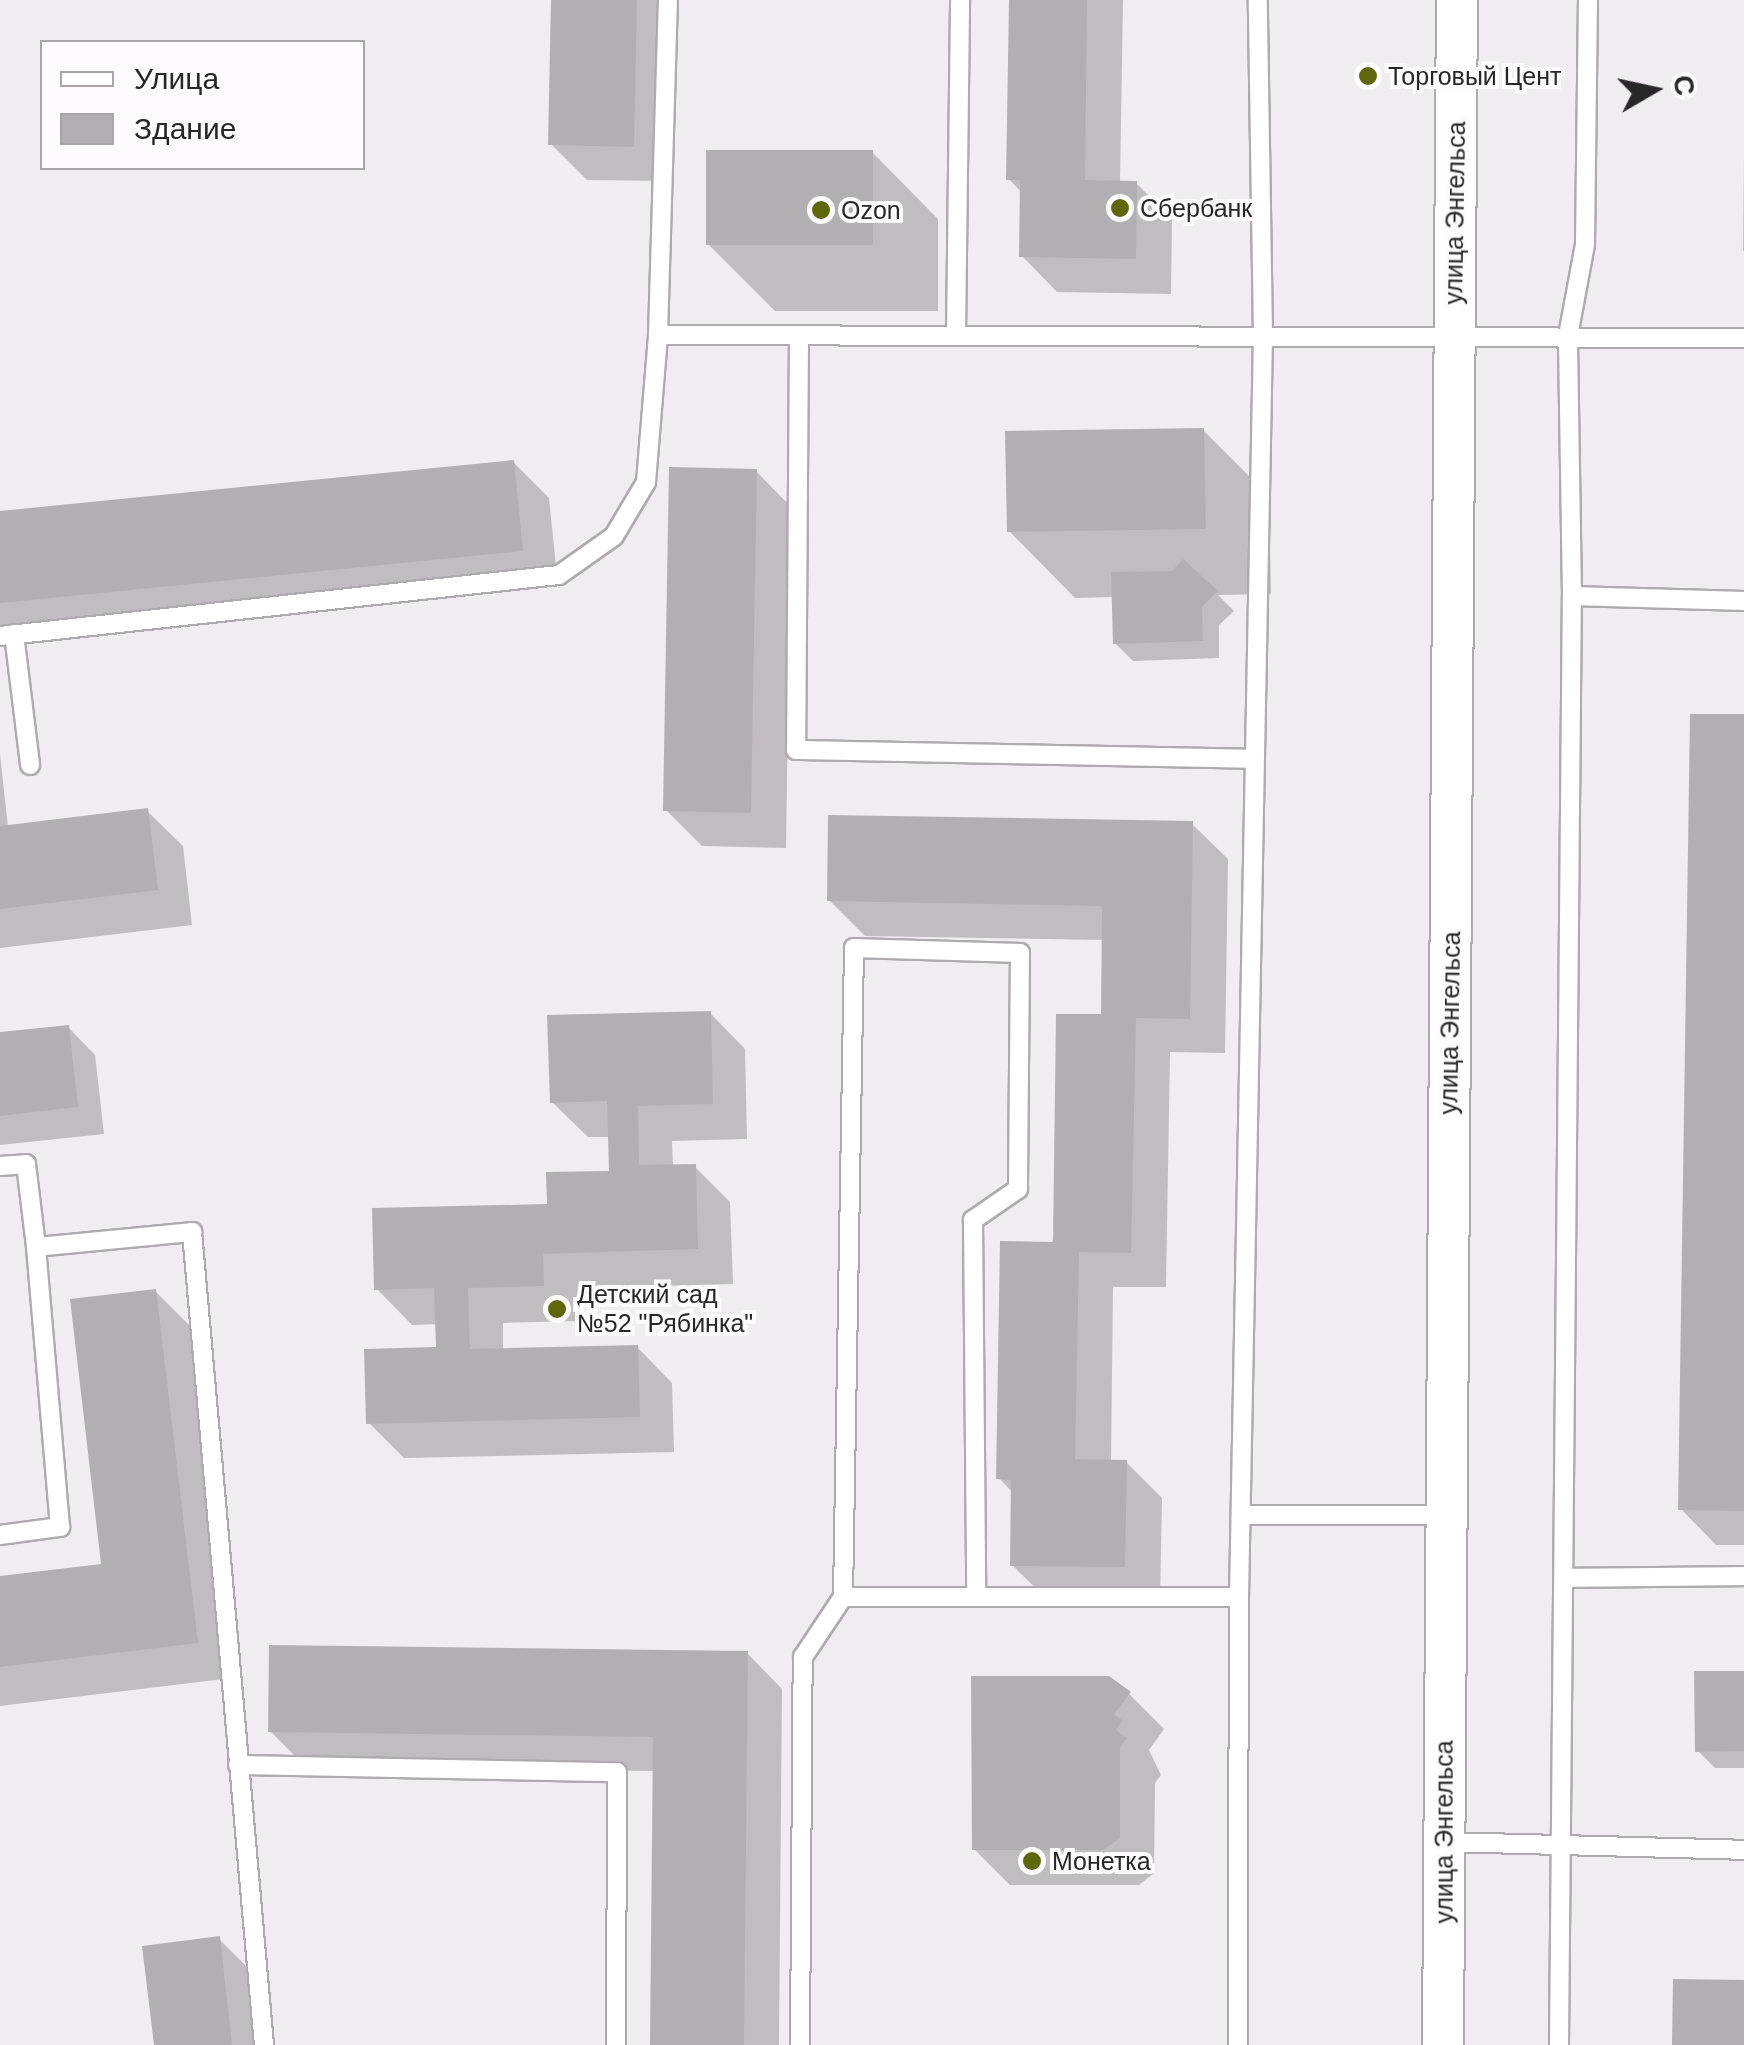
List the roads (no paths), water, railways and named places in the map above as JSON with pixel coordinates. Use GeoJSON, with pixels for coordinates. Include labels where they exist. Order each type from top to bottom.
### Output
{"type":"FeatureCollection","features":[{"type":"Feature","properties":{"kind":"street","name":"улица Энгельса"},"geometry":{"type":"LineString","coordinates":[[1444,2045],[1442,1515],[1457,0]]}},
{"type":"Feature","properties":{"kind":"lane"},"geometry":{"type":"LineString","coordinates":[[30,765],[7,635],[559,574],[614,536],[646,482],[658,335],[668,0]]}},
{"type":"Feature","properties":{"kind":"lane"},"geometry":{"type":"LineString","coordinates":[[956,335],[960,0]]}},
{"type":"Feature","properties":{"kind":"lane"},"geometry":{"type":"LineString","coordinates":[[1238,2045],[1239,1597],[1263,335],[1258,0]]}},
{"type":"Feature","properties":{"kind":"lane"},"geometry":{"type":"LineString","coordinates":[[1559,2045],[1572,596],[1568,336],[1585,244],[1588,0]]}},
{"type":"Feature","properties":{"kind":"lane"},"geometry":{"type":"LineString","coordinates":[[658,335],[1744,338]]}},
{"type":"Feature","properties":{"kind":"lane"},"geometry":{"type":"LineString","coordinates":[[799,335],[796,750],[1254,759]]}},
{"type":"Feature","properties":{"kind":"lane"},"geometry":{"type":"LineString","coordinates":[[1572,596],[1744,601]]}},
{"type":"Feature","properties":{"kind":"lane"},"geometry":{"type":"LineString","coordinates":[[800,2045],[803,1657],[843,1597],[854,948],[1020,953],[1018,1189],[973,1220],[976,1597]]}},
{"type":"Feature","properties":{"kind":"lane"},"geometry":{"type":"LineString","coordinates":[[0,1166],[26,1164],[60,1527],[0,1535]]}},
{"type":"Feature","properties":{"kind":"lane"},"geometry":{"type":"LineString","coordinates":[[36,1247],[192,1232],[264,2045]]}},
{"type":"Feature","properties":{"kind":"lane"},"geometry":{"type":"LineString","coordinates":[[1243,1516],[1442,1515]]}},
{"type":"Feature","properties":{"kind":"lane"},"geometry":{"type":"LineString","coordinates":[[1564,1578],[1744,1576]]}},
{"type":"Feature","properties":{"kind":"lane"},"geometry":{"type":"LineString","coordinates":[[843,1597],[1239,1597]]}},
{"type":"Feature","properties":{"kind":"lane"},"geometry":{"type":"LineString","coordinates":[[238,1765],[617,1772],[616,2045]]}},
{"type":"Feature","properties":{"kind":"lane"},"geometry":{"type":"LineString","coordinates":[[1445,1842],[1744,1850]]}},
{"type":"Feature","properties":{"kind":"place","name":"Торговый Цент"},"geometry":{"type":"Point","coordinates":[1368,76]}},
{"type":"Feature","properties":{"kind":"place","name":"Сбербанк"},"geometry":{"type":"Point","coordinates":[1120,208]}},
{"type":"Feature","properties":{"kind":"place","name":"Ozon"},"geometry":{"type":"Point","coordinates":[821,210]}},
{"type":"Feature","properties":{"kind":"place","name":"Детский сад №52 \"Рябинка\""},"geometry":{"type":"Point","coordinates":[557,1309]}},
{"type":"Feature","properties":{"kind":"place","name":"Монетка"},"geometry":{"type":"Point","coordinates":[1032,1861]}}]}
